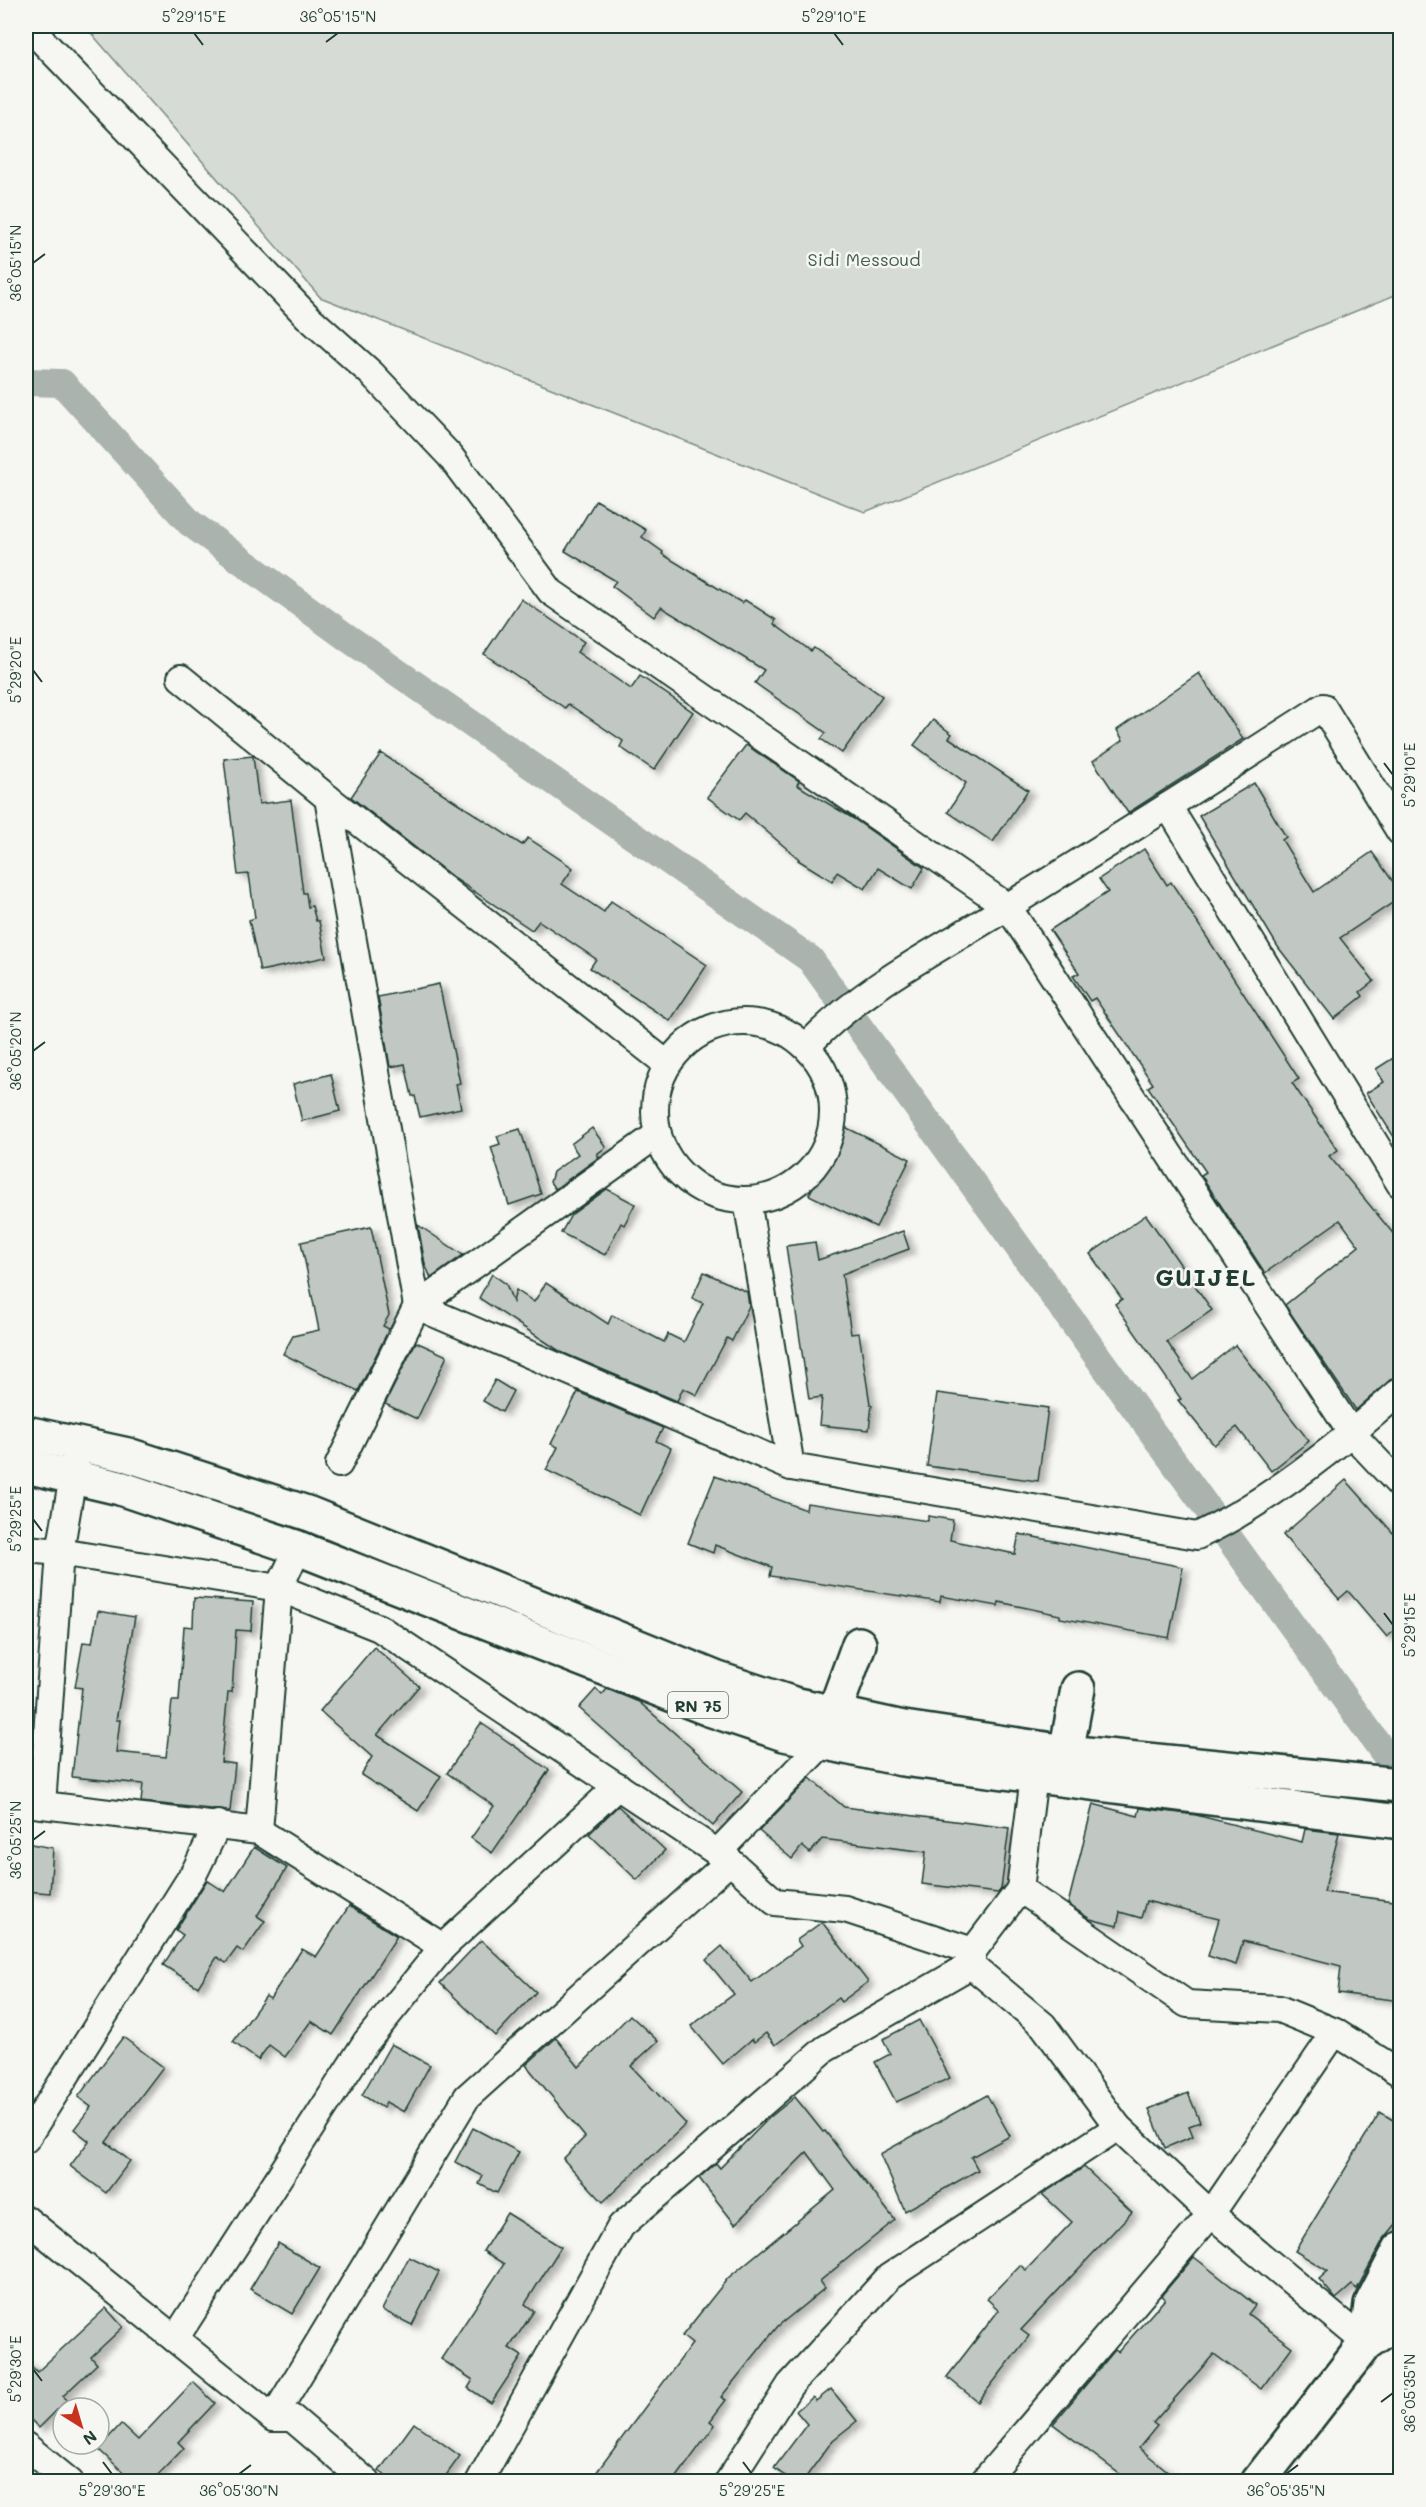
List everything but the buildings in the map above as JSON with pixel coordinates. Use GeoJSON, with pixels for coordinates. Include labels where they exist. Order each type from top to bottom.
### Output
{"type":"FeatureCollection","features":[{"type":"Feature","properties":{"kind":"main road","name":"RN 75"},"geometry":{"type":"LineString","coordinates":[[26,1433],[80,1443],[157,1464],[310,1514],[718,1679],[828,1729],[902,1759],[1401,1822]]}},
{"type":"Feature","properties":{"kind":"main road","name":"RN 75"},"geometry":{"type":"LineString","coordinates":[[26,1466],[71,1475],[168,1503],[298,1548],[699,1706],[828,1729],[904,1728],[1066,1752],[1401,1785]]}},
{"type":"Feature","properties":{"kind":"main road"},"geometry":{"type":"LineString","coordinates":[[828,1729],[859,1644]]}},
{"type":"Feature","properties":{"kind":"main road"},"geometry":{"type":"LineString","coordinates":[[1066,1752],[1078,1689]]}},
{"type":"Feature","properties":{"kind":"main road"},"geometry":{"type":"LineString","coordinates":[[1366,2343],[1371,2305],[1401,2249]]}},
{"type":"Feature","properties":{"kind":"main road"},"geometry":{"type":"LineString","coordinates":[[1258,2481],[1366,2343],[1388,2328],[1401,2315]]}},
{"type":"Feature","properties":{"kind":"street"},"geometry":{"type":"LineString","coordinates":[[28,26],[307,316],[372,374],[450,456],[551,592],[1008,907],[1352,1434],[1401,1485]]}},
{"type":"Feature","properties":{"kind":"street"},"geometry":{"type":"LineString","coordinates":[[181,678],[328,798],[667,1064]]}},
{"type":"Feature","properties":{"kind":"street"},"geometry":{"type":"LineString","coordinates":[[808,1045],[833,1019],[879,984],[1008,907],[1323,707],[1401,832]]}},
{"type":"Feature","properties":{"kind":"street"},"geometry":{"type":"LineString","coordinates":[[328,798],[417,1306]]}},
{"type":"Feature","properties":{"kind":"street"},"geometry":{"type":"LineString","coordinates":[[1168,806],[1401,1184]]}},
{"type":"Feature","properties":{"kind":"street"},"geometry":{"type":"LineString","coordinates":[[739,1021],[768,1024],[808,1045],[829,1081],[834,1111],[829,1141],[814,1167],[791,1187],[764,1199],[734,1200],[705,1192],[680,1175],[663,1150],[654,1122],[656,1091],[667,1064],[686,1042],[711,1027],[739,1021]]}},
{"type":"Feature","properties":{"kind":"street"},"geometry":{"type":"LineString","coordinates":[[339,1464],[417,1306],[658,1134]]}},
{"type":"Feature","properties":{"kind":"street"},"geometry":{"type":"LineString","coordinates":[[747,1200],[791,1467]]}},
{"type":"Feature","properties":{"kind":"street"},"geometry":{"type":"LineString","coordinates":[[417,1306],[791,1467],[1197,1536],[1212,1530],[1245,1509],[1352,1434],[1401,1391]]}},
{"type":"Feature","properties":{"kind":"street"},"geometry":{"type":"LineString","coordinates":[[80,1443],[71,1475],[60,1552],[34,1804],[218,1824],[259,1831],[443,1947]]}},
{"type":"Feature","properties":{"kind":"street"},"geometry":{"type":"LineString","coordinates":[[259,1831],[279,1588],[298,1548]]}},
{"type":"Feature","properties":{"kind":"street"},"geometry":{"type":"LineString","coordinates":[[26,1549],[60,1552],[279,1588],[379,1628],[724,1857],[775,1902],[845,1909],[972,1958],[1043,2025],[1118,2127],[1210,2214],[1366,2343]]}},
{"type":"Feature","properties":{"kind":"street"},"geometry":{"type":"LineString","coordinates":[[273,2418],[467,2097],[724,1857],[828,1729]]}},
{"type":"Feature","properties":{"kind":"street"},"geometry":{"type":"LineString","coordinates":[[479,2481],[621,2226],[825,2049],[972,1958],[1020,1889],[1034,1776]]}},
{"type":"Feature","properties":{"kind":"street"},"geometry":{"type":"LineString","coordinates":[[175,2339],[366,2042],[443,1947],[618,1786]]}},
{"type":"Feature","properties":{"kind":"street"},"geometry":{"type":"LineString","coordinates":[[26,2139],[195,1870],[218,1824]]}},
{"type":"Feature","properties":{"kind":"street"},"geometry":{"type":"LineString","coordinates":[[1020,1889],[1187,2004],[1279,2009],[1335,2032],[1401,2073]]}},
{"type":"Feature","properties":{"kind":"street"},"geometry":{"type":"LineString","coordinates":[[983,2481],[1210,2214],[1335,2032]]}},
{"type":"Feature","properties":{"kind":"street"},"geometry":{"type":"LineString","coordinates":[[728,2481],[790,2385],[889,2277],[1118,2127]]}},
{"type":"Feature","properties":{"kind":"street"},"geometry":{"type":"LineString","coordinates":[[26,2219],[273,2418],[292,2418],[367,2481]]}},
{"type":"Feature","properties":{"kind":"street"},"geometry":{"type":"LineString","coordinates":[[26,2446],[70,2481]]}},
{"type":"Feature","properties":{"kind":"green space","name":"Sidi Messoud"},"geometry":{"type":"Polygon","coordinates":[[[85,26],[1400,26],[1400,293],[865,512],[320,297],[85,26]]]}},
{"type":"Feature","properties":{"kind":"waterway"},"geometry":{"type":"LineString","coordinates":[[26,382],[62,383],[190,523],[345,636],[810,959],[1385,1754]]}},
{"type":"Feature","properties":{"kind":"district","name":"GUIJEL"},"geometry":{"type":"Point","coordinates":[1206,1276]}}]}
